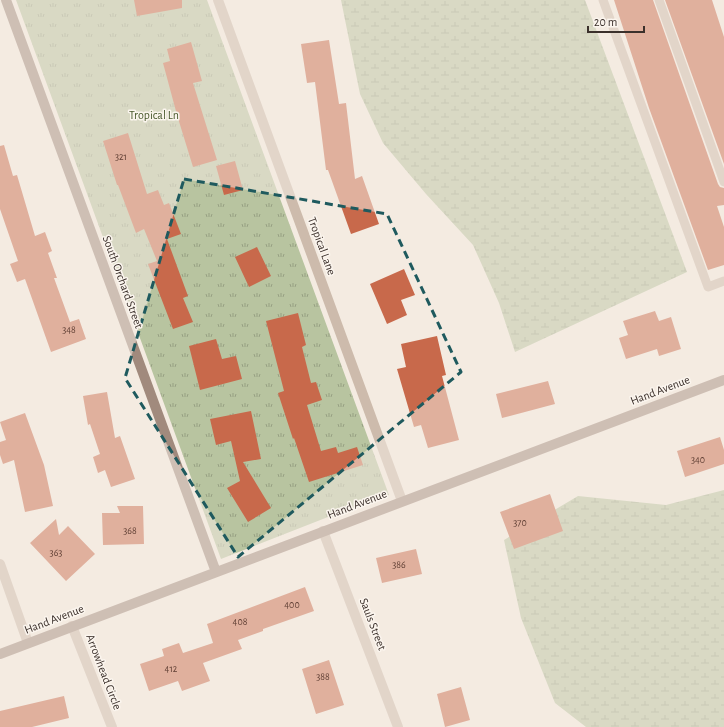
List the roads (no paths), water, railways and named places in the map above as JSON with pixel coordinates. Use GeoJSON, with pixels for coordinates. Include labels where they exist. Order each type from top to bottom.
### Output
{"type":"FeatureCollection","features":[{"type":"Feature","properties":{"kind":"street","name":"South Orchard Street"},"geometry":{"type":"LineString","coordinates":[[6,0],[216,572]]}},
{"type":"Feature","properties":{"kind":"street","name":"Tropical Lane"},"geometry":{"type":"LineString","coordinates":[[218,0],[402,501]]}},
{"type":"Feature","properties":{"kind":"street","name":"Hand Avenue"},"geometry":{"type":"LineString","coordinates":[[0,654],[724,380]]}},
{"type":"Feature","properties":{"kind":"street","name":"Sauls Street"},"geometry":{"type":"LineString","coordinates":[[323,531],[398,727]]}},
{"type":"Feature","properties":{"kind":"street"},"geometry":{"type":"LineString","coordinates":[[0,564],[28,643]]}},
{"type":"Feature","properties":{"kind":"street","name":"Arrowhead Circle"},"geometry":{"type":"LineString","coordinates":[[72,626],[112,727]]}},
{"type":"Feature","properties":{"kind":"lane"},"geometry":{"type":"LineString","coordinates":[[603,0],[708,287],[724,281]]}},
{"type":"Feature","properties":{"kind":"lane"},"geometry":{"type":"LineString","coordinates":[[658,0],[724,182]]}},
{"type":"Feature","properties":{"kind":"park label","name":"Tropical Ln"},"geometry":{"type":"Point","coordinates":[154,115]}}]}
